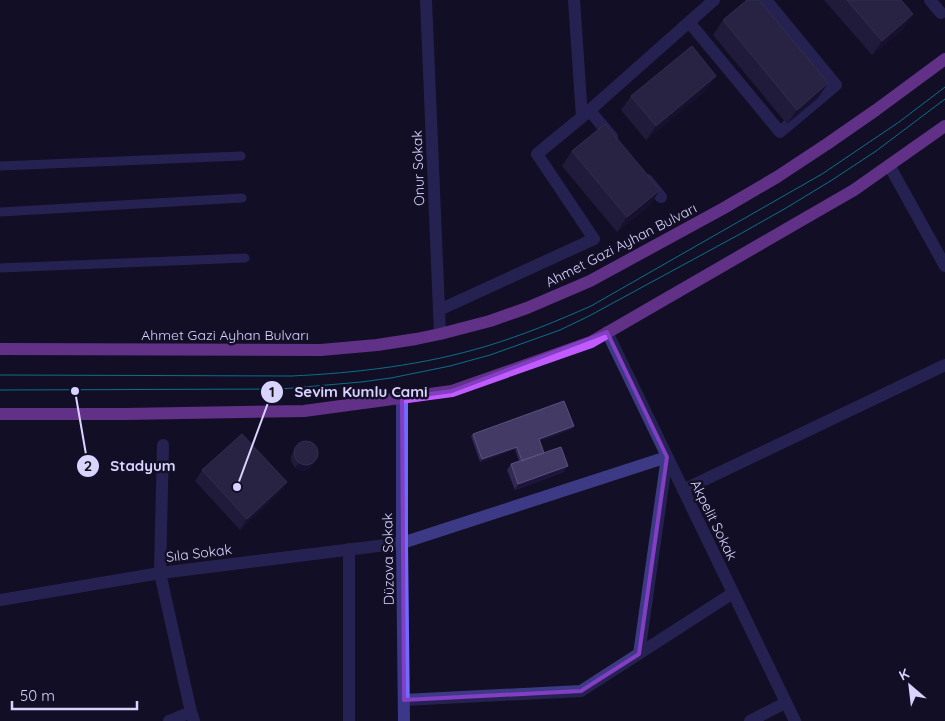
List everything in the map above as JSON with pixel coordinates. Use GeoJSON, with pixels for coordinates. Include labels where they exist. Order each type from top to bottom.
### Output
{"type":"FeatureCollection","features":[{"type":"Feature","properties":{"kind":"main road","name":"Ahmet Gazi Ayhan Bulvarı"},"geometry":{"type":"LineString","coordinates":[[0,349],[321,350],[377,344],[440,334],[490,321],[563,294],[590,281],[747,195],[827,144],[945,59]]}},
{"type":"Feature","properties":{"kind":"main road"},"geometry":{"type":"LineString","coordinates":[[0,414],[304,411],[452,391],[591,342],[854,190],[945,126]]}},
{"type":"Feature","properties":{"kind":"street","name":"Onur Sokak"},"geometry":{"type":"LineString","coordinates":[[426,0],[440,334]]}},
{"type":"Feature","properties":{"kind":"street"},"geometry":{"type":"LineString","coordinates":[[574,0],[586,113],[619,146]]}},
{"type":"Feature","properties":{"kind":"street"},"geometry":{"type":"LineString","coordinates":[[439,310],[594,239],[537,154],[714,0]]}},
{"type":"Feature","properties":{"kind":"street"},"geometry":{"type":"LineString","coordinates":[[689,22],[780,132],[836,85],[766,0]]}},
{"type":"Feature","properties":{"kind":"street"},"geometry":{"type":"LineString","coordinates":[[930,0],[941,13]]}},
{"type":"Feature","properties":{"kind":"street"},"geometry":{"type":"LineString","coordinates":[[889,165],[945,266]]}},
{"type":"Feature","properties":{"kind":"street"},"geometry":{"type":"LineString","coordinates":[[637,168],[661,197]]}},
{"type":"Feature","properties":{"kind":"street","name":"Akpelit Sokak"},"geometry":{"type":"LineString","coordinates":[[607,332],[795,721]]}},
{"type":"Feature","properties":{"kind":"street"},"geometry":{"type":"LineString","coordinates":[[683,490],[945,365]]}},
{"type":"Feature","properties":{"kind":"street","name":"Düzova Sokak"},"geometry":{"type":"LineString","coordinates":[[402,398],[404,721]]}},
{"type":"Feature","properties":{"kind":"street"},"geometry":{"type":"LineString","coordinates":[[163,445],[160,573],[193,716],[169,721]]}},
{"type":"Feature","properties":{"kind":"street"},"geometry":{"type":"LineString","coordinates":[[639,654],[667,457]]}},
{"type":"Feature","properties":{"kind":"street","name":"Sıla Sokak"},"geometry":{"type":"LineString","coordinates":[[0,600],[160,573],[402,542],[667,457]]}},
{"type":"Feature","properties":{"kind":"street"},"geometry":{"type":"LineString","coordinates":[[349,549],[349,721]]}},
{"type":"Feature","properties":{"kind":"street"},"geometry":{"type":"LineString","coordinates":[[404,700],[581,691],[733,593]]}},
{"type":"Feature","properties":{"kind":"street"},"geometry":{"type":"LineString","coordinates":[[750,721],[786,703]]}},
{"type":"Feature","properties":{"kind":"lane"},"geometry":{"type":"LineString","coordinates":[[0,166],[242,156]]}},
{"type":"Feature","properties":{"kind":"lane"},"geometry":{"type":"LineString","coordinates":[[0,212],[242,198]]}},
{"type":"Feature","properties":{"kind":"lane"},"geometry":{"type":"LineString","coordinates":[[0,268],[245,258]]}},
{"type":"Feature","properties":{"kind":"highlighted area"},"geometry":{"type":"Polygon","coordinates":[[[607,332],[667,457],[639,654],[581,691],[404,700],[402,398],[452,391],[607,332]]]}},
{"type":"Feature","properties":{"kind":"building"},"geometry":{"type":"Polygon","coordinates":[[[747,0],[759,0],[828,83],[797,110],[723,20],[747,0]]]}},
{"type":"Feature","properties":{"kind":"building"},"geometry":{"type":"Polygon","coordinates":[[[847,0],[901,0],[913,14],[882,41],[847,0]]]}},
{"type":"Feature","properties":{"kind":"building"},"geometry":{"type":"Polygon","coordinates":[[[692,46],[716,76],[656,126],[631,96],[692,46]]]}},
{"type":"Feature","properties":{"kind":"building"},"geometry":{"type":"Polygon","coordinates":[[[605,124],[660,190],[627,217],[572,151],[605,124]]]}},
{"type":"Feature","properties":{"kind":"building"},"geometry":{"type":"Polygon","coordinates":[[[564,401],[574,426],[539,439],[544,453],[522,461],[517,447],[482,459],[473,434],[564,401]]]}},
{"type":"Feature","properties":{"kind":"building"},"geometry":{"type":"Polygon","coordinates":[[[242,434],[287,482],[247,519],[202,470],[242,434]]]}},
{"type":"Feature","properties":{"kind":"building"},"geometry":{"type":"Polygon","coordinates":[[[306,441],[314,445],[318,453],[314,461],[306,465],[298,461],[294,453],[298,445],[306,441]]]}},
{"type":"Feature","properties":{"kind":"building"},"geometry":{"type":"Polygon","coordinates":[[[561,447],[568,466],[518,484],[511,464],[561,447]]]}},
{"type":"Feature","properties":{"kind":"tram line"},"geometry":{"type":"LineString","coordinates":[[0,375],[316,375],[415,363],[487,346],[540,328],[591,306],[822,174],[899,122],[945,87]]}},
{"type":"Feature","properties":{"kind":"tram line"},"geometry":{"type":"LineString","coordinates":[[0,390],[281,389],[391,378],[450,366],[490,355],[560,330],[589,316],[740,234],[832,180],[876,151],[945,99]]}},
{"type":"Feature","properties":{"kind":"place","name":"Stadyum"},"geometry":{"type":"Point","coordinates":[75,391]}},
{"type":"Feature","properties":{"kind":"place","name":"Sevim Kumlu Cami"},"geometry":{"type":"Point","coordinates":[237,487]}}]}
